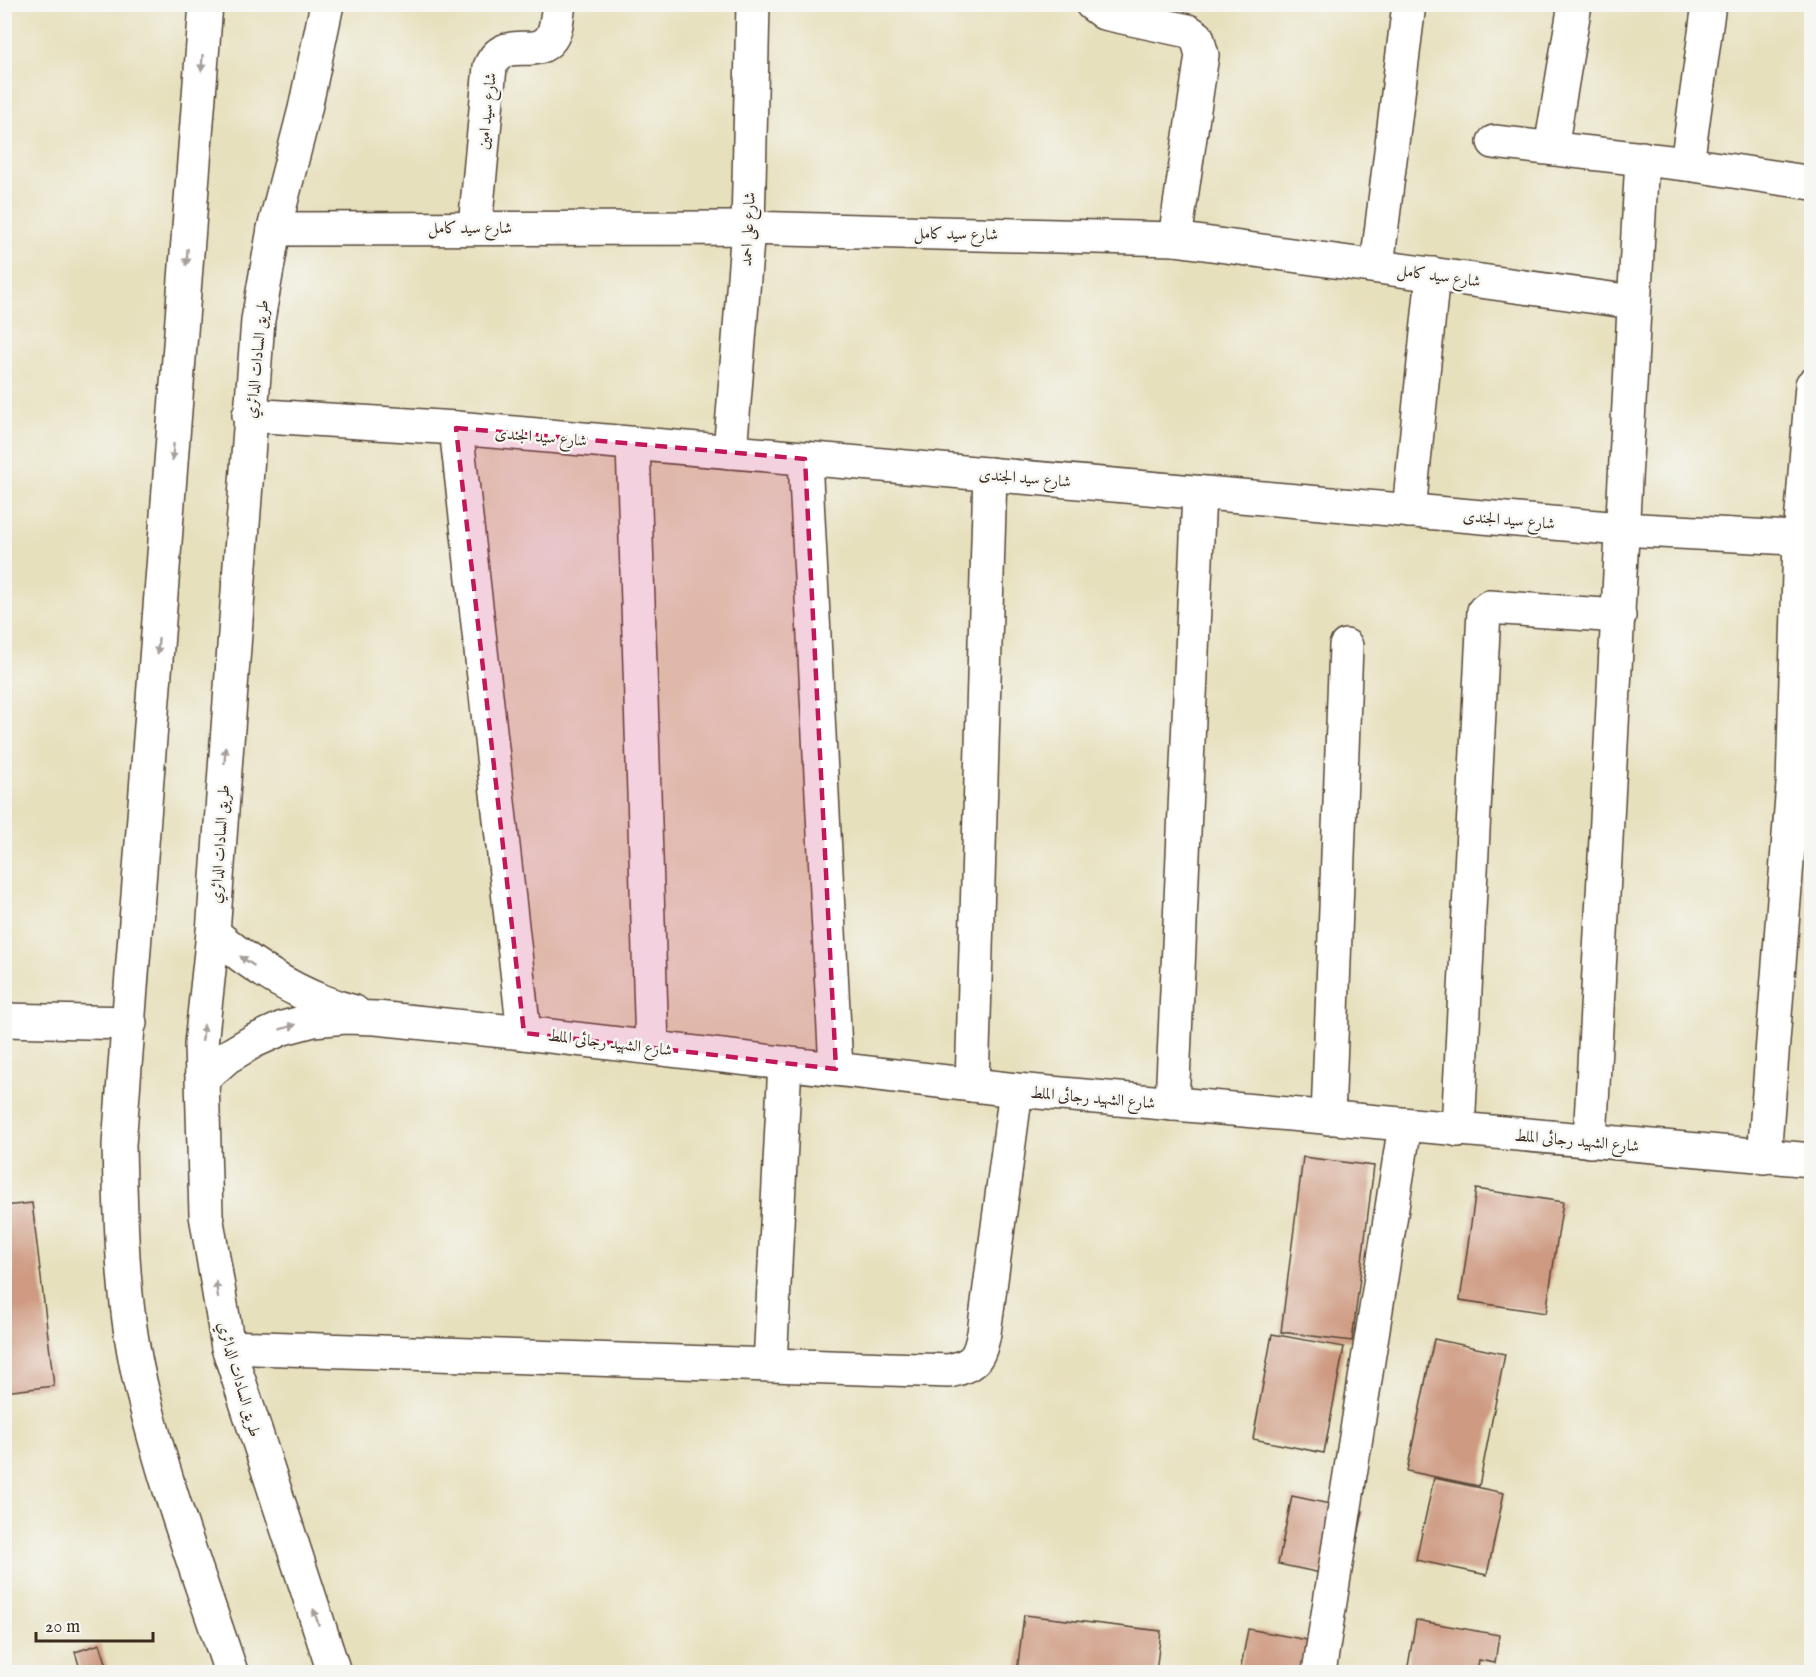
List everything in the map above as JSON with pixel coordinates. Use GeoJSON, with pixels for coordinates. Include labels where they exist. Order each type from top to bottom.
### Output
{"type":"FeatureCollection","features":[{"type":"Feature","properties":{"kind":"main road"},"geometry":{"type":"LineString","coordinates":[[206,4],[119,1145],[122,1267],[141,1388],[175,1506],[231,1672]]}},
{"type":"Feature","properties":{"kind":"main road","name":"طريق السادات الدائري"},"geometry":{"type":"LineString","coordinates":[[327,4],[305,109],[274,229],[258,320],[249,415],[213,933],[201,1044],[206,1215],[228,1347],[334,1672]]}},
{"type":"Feature","properties":{"kind":"main road","name":"شارع سيد امين"},"geometry":{"type":"LineString","coordinates":[[475,227],[490,67],[498,54],[506,50],[538,47],[545,44],[555,30],[559,4]]}},
{"type":"Feature","properties":{"kind":"main road","name":"شارع على احمد"},"geometry":{"type":"LineString","coordinates":[[730,452],[748,228],[753,4]]}},
{"type":"Feature","properties":{"kind":"main road"},"geometry":{"type":"LineString","coordinates":[[1092,4],[1104,13],[1188,31],[1197,37],[1202,55],[1175,239]]}},
{"type":"Feature","properties":{"kind":"main road"},"geometry":{"type":"LineString","coordinates":[[1377,266],[1409,4]]}},
{"type":"Feature","properties":{"kind":"main road"},"geometry":{"type":"LineString","coordinates":[[1551,148],[1575,4]]}},
{"type":"Feature","properties":{"kind":"main road"},"geometry":{"type":"LineString","coordinates":[[1687,164],[1709,4]]}},
{"type":"Feature","properties":{"kind":"main road"},"geometry":{"type":"LineString","coordinates":[[1494,142],[1642,158],[1812,183]]}},
{"type":"Feature","properties":{"kind":"main road"},"geometry":{"type":"LineString","coordinates":[[1590,1141],[1642,158]]}},
{"type":"Feature","properties":{"kind":"main road","name":"شارع سيد كامل"},"geometry":{"type":"LineString","coordinates":[[274,229],[748,228],[1175,239],[1633,302]]}},
{"type":"Feature","properties":{"kind":"main road"},"geometry":{"type":"LineString","coordinates":[[1408,511],[1433,274]]}},
{"type":"Feature","properties":{"kind":"main road"},"geometry":{"type":"LineString","coordinates":[[1764,1156],[1802,786],[1806,538],[1812,385]]}},
{"type":"Feature","properties":{"kind":"main road","name":"شارع سيد الجندى"},"geometry":{"type":"LineString","coordinates":[[249,415],[456,428],[1621,529],[1806,538]]}},
{"type":"Feature","properties":{"kind":"main road"},"geometry":{"type":"LineString","coordinates":[[456,428],[524,1033]]}},
{"type":"Feature","properties":{"kind":"main road"},"geometry":{"type":"LineString","coordinates":[[633,444],[652,1047]]}},
{"type":"Feature","properties":{"kind":"main road"},"geometry":{"type":"LineString","coordinates":[[806,459],[836,1069]]}},
{"type":"Feature","properties":{"kind":"main road"},"geometry":{"type":"LineString","coordinates":[[972,1085],[990,474]]}},
{"type":"Feature","properties":{"kind":"main road"},"geometry":{"type":"LineString","coordinates":[[1172,1104],[1199,493]]}},
{"type":"Feature","properties":{"kind":"main road"},"geometry":{"type":"LineString","coordinates":[[1458,1130],[1484,611],[1489,607],[1618,616]]}},
{"type":"Feature","properties":{"kind":"main road"},"geometry":{"type":"LineString","coordinates":[[1328,1118],[1346,646]]}},
{"type":"Feature","properties":{"kind":"main road","name":"شارع الشهيد رجائى الملط"},"geometry":{"type":"LineString","coordinates":[[213,933],[241,957],[305,995],[376,1018]]}},
{"type":"Feature","properties":{"kind":"main road","name":"شارع الشهيد رجائى الملط"},"geometry":{"type":"LineString","coordinates":[[203,1078],[227,1057],[254,1041],[283,1029],[313,1020],[345,1017],[376,1018],[652,1047],[1016,1090],[1812,1160]]}},
{"type":"Feature","properties":{"kind":"main road"},"geometry":{"type":"LineString","coordinates":[[4,1020],[130,1023]]}},
{"type":"Feature","properties":{"kind":"main road"},"geometry":{"type":"LineString","coordinates":[[770,1365],[785,1063]]}},
{"type":"Feature","properties":{"kind":"main road"},"geometry":{"type":"LineString","coordinates":[[228,1347],[949,1371],[967,1367],[980,1353],[1016,1090]]}},
{"type":"Feature","properties":{"kind":"main road"},"geometry":{"type":"LineString","coordinates":[[1318,1672],[1405,1125]]}},
{"type":"Feature","properties":{"kind":"highlighted area"},"geometry":{"type":"Polygon","coordinates":[[[456,428],[805,459],[836,1069],[524,1033],[456,428]]]}},
{"type":"Feature","properties":{"kind":"building"},"geometry":{"type":"Polygon","coordinates":[[[1303,1157],[1374,1166],[1352,1341],[1281,1332],[1303,1157]]]}},
{"type":"Feature","properties":{"kind":"building"},"geometry":{"type":"Polygon","coordinates":[[[1476,1189],[1563,1202],[1546,1313],[1460,1300],[1476,1189]]]}},
{"type":"Feature","properties":{"kind":"building"},"geometry":{"type":"Polygon","coordinates":[[[32,1203],[54,1386],[4,1392],[4,1206],[32,1203]]]}},
{"type":"Feature","properties":{"kind":"building"},"geometry":{"type":"Polygon","coordinates":[[[1272,1334],[1344,1347],[1324,1453],[1253,1439],[1272,1334]]]}},
{"type":"Feature","properties":{"kind":"building"},"geometry":{"type":"Polygon","coordinates":[[[1434,1339],[1505,1354],[1479,1486],[1407,1471],[1434,1339]]]}},
{"type":"Feature","properties":{"kind":"building"},"geometry":{"type":"Polygon","coordinates":[[[1434,1478],[1504,1493],[1487,1575],[1416,1560],[1434,1478]]]}},
{"type":"Feature","properties":{"kind":"building"},"geometry":{"type":"Polygon","coordinates":[[[1292,1496],[1363,1511],[1349,1579],[1278,1564],[1292,1496]]]}},
{"type":"Feature","properties":{"kind":"building"},"geometry":{"type":"Polygon","coordinates":[[[1024,1615],[1161,1631],[1156,1672],[1017,1672],[1024,1615]]]}},
{"type":"Feature","properties":{"kind":"building"},"geometry":{"type":"Polygon","coordinates":[[[1416,1620],[1499,1635],[1495,1663],[1479,1660],[1477,1672],[1407,1672],[1416,1620]]]}},
{"type":"Feature","properties":{"kind":"building"},"geometry":{"type":"Polygon","coordinates":[[[1248,1629],[1318,1642],[1312,1672],[1240,1672],[1248,1629]]]}},
{"type":"Feature","properties":{"kind":"building"},"geometry":{"type":"Polygon","coordinates":[[[100,1644],[109,1672],[81,1672],[75,1652],[100,1644]]]}}]}
